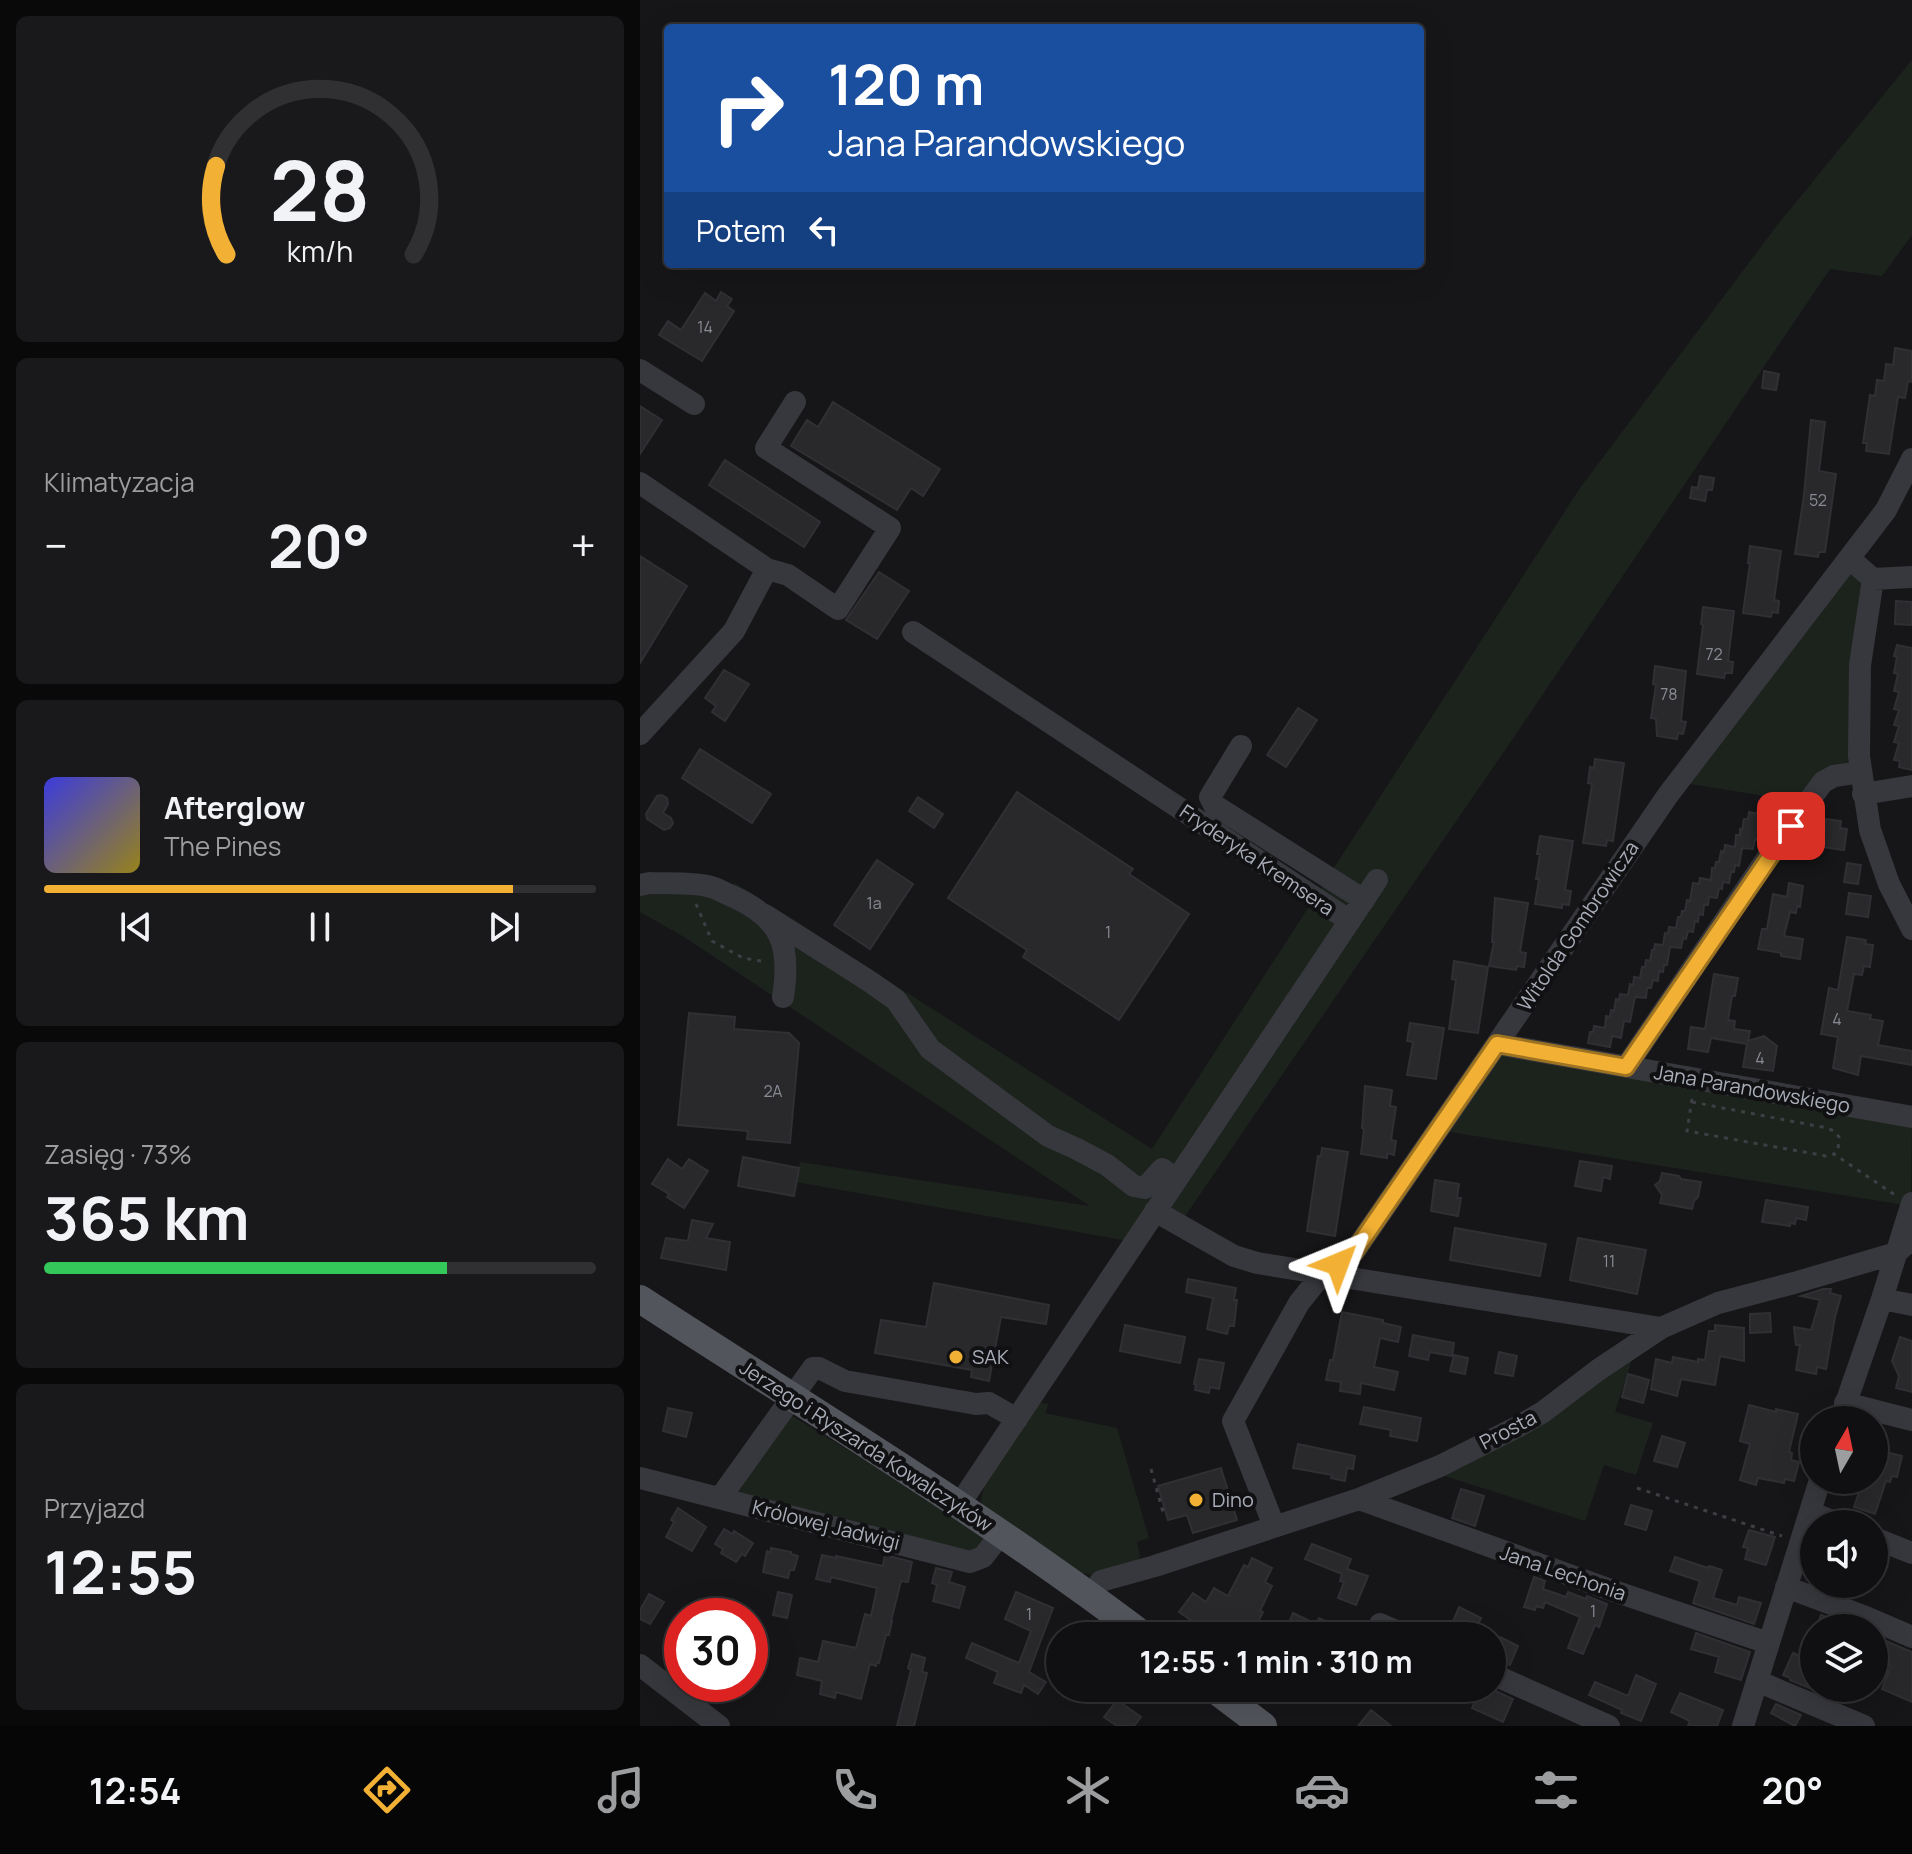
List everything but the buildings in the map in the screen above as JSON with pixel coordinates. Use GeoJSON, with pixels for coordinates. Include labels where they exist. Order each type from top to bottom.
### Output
{"type":"FeatureCollection","features":[{"type":"Feature","properties":{"kind":"main road","name":"Jerzego i Ryszarda Kowalczyków"},"geometry":{"type":"LineString","coordinates":[[640,1299],[959,1505],[1125,1622]]}},
{"type":"Feature","properties":{"kind":"main road"},"geometry":{"type":"LineString","coordinates":[[1231,1702],[1263,1726]]}},
{"type":"Feature","properties":{"kind":"street"},"geometry":{"type":"LineString","coordinates":[[640,370],[694,404]]}},
{"type":"Feature","properties":{"kind":"street"},"geometry":{"type":"LineString","coordinates":[[640,483],[767,569],[788,575],[838,609],[890,528],[766,448],[795,402]]}},
{"type":"Feature","properties":{"kind":"street","name":"Witolda Gombrowicza"},"geometry":{"type":"LineString","coordinates":[[1274,1526],[1233,1421],[1299,1303],[1315,1283],[1354,1252],[1668,795],[1886,510],[1912,459]]}},
{"type":"Feature","properties":{"kind":"street"},"geometry":{"type":"LineString","coordinates":[[1850,559],[1873,579],[1912,577]]}},
{"type":"Feature","properties":{"kind":"street"},"geometry":{"type":"LineString","coordinates":[[640,733],[734,631],[767,569]]}},
{"type":"Feature","properties":{"kind":"street"},"geometry":{"type":"LineString","coordinates":[[1873,579],[1860,665],[1859,756],[1862,783],[1870,830],[1889,884],[1912,929]]}},
{"type":"Feature","properties":{"kind":"street","name":"Fryderyka Kremsera"},"geometry":{"type":"LineString","coordinates":[[913,632],[1350,921],[959,1505]]}},
{"type":"Feature","properties":{"kind":"street"},"geometry":{"type":"LineString","coordinates":[[1241,746],[1210,797],[1214,805],[1364,900]]}},
{"type":"Feature","properties":{"kind":"street"},"geometry":{"type":"LineString","coordinates":[[1626,1067],[1774,848],[1823,782],[1834,776],[1862,783],[1912,786]]}},
{"type":"Feature","properties":{"kind":"street"},"geometry":{"type":"LineString","coordinates":[[1350,921],[1377,880]]}},
{"type":"Feature","properties":{"kind":"street"},"geometry":{"type":"LineString","coordinates":[[640,885],[709,886],[743,901],[896,1000],[930,1049],[1048,1136],[1107,1165],[1134,1186],[1145,1188],[1162,1169],[1176,1179]]}},
{"type":"Feature","properties":{"kind":"street"},"geometry":{"type":"LineString","coordinates":[[765,915],[783,944],[786,964],[783,997]]}},
{"type":"Feature","properties":{"kind":"street","name":"Jana Parandowskiego"},"geometry":{"type":"LineString","coordinates":[[1497,1044],[1912,1117]]}},
{"type":"Feature","properties":{"kind":"street"},"geometry":{"type":"LineString","coordinates":[[1845,1406],[1884,1292],[1904,1246],[1912,1204]]}},
{"type":"Feature","properties":{"kind":"street"},"geometry":{"type":"LineString","coordinates":[[1155,1211],[1234,1256],[1257,1263],[1661,1328]]}},
{"type":"Feature","properties":{"kind":"street","name":"Prosta"},"geometry":{"type":"LineString","coordinates":[[1090,1596],[1101,1581],[1359,1499],[1440,1466],[1543,1412],[1661,1328],[1718,1303],[1794,1283],[1904,1246]]}},
{"type":"Feature","properties":{"kind":"street"},"geometry":{"type":"LineString","coordinates":[[1884,1292],[1912,1305]]}},
{"type":"Feature","properties":{"kind":"street"},"geometry":{"type":"LineString","coordinates":[[720,1498],[813,1368],[845,1381],[976,1404],[989,1403],[1017,1419]]}},
{"type":"Feature","properties":{"kind":"street"},"geometry":{"type":"LineString","coordinates":[[1888,1417],[1912,1420]]}},
{"type":"Feature","properties":{"kind":"street","name":"Królowej Jadwigi"},"geometry":{"type":"LineString","coordinates":[[640,1478],[970,1562],[983,1557],[1001,1534]]}},
{"type":"Feature","properties":{"kind":"street","name":"Jana Lechonia"},"geometry":{"type":"LineString","coordinates":[[1359,1499],[1768,1643]]}},
{"type":"Feature","properties":{"kind":"street"},"geometry":{"type":"LineString","coordinates":[[1743,1726],[1800,1542]]}},
{"type":"Feature","properties":{"kind":"street"},"geometry":{"type":"LineString","coordinates":[[1888,1544],[1912,1553]]}},
{"type":"Feature","properties":{"kind":"street"},"geometry":{"type":"LineString","coordinates":[[1786,1587],[1912,1637]]}},
{"type":"Feature","properties":{"kind":"street"},"geometry":{"type":"LineString","coordinates":[[640,1665],[719,1726]]}},
{"type":"Feature","properties":{"kind":"street"},"geometry":{"type":"LineString","coordinates":[[1506,1680],[1609,1726]]}},
{"type":"Feature","properties":{"kind":"street"},"geometry":{"type":"LineString","coordinates":[[1757,1681],[1864,1726]]}},
{"type":"Feature","properties":{"kind":"path"},"geometry":{"type":"LineString","coordinates":[[689,885],[712,941],[743,958],[786,964]]}},
{"type":"Feature","properties":{"kind":"path"},"geometry":{"type":"LineString","coordinates":[[1692,1102],[1827,1128],[1839,1137],[1838,1150],[1826,1156],[1687,1131],[1692,1102],[1696,1079]]}},
{"type":"Feature","properties":{"kind":"path"},"geometry":{"type":"LineString","coordinates":[[1834,1154],[1912,1204]]}},
{"type":"Feature","properties":{"kind":"path"},"geometry":{"type":"LineString","coordinates":[[1151,1469],[1163,1512]]}},
{"type":"Feature","properties":{"kind":"path"},"geometry":{"type":"LineString","coordinates":[[1637,1488],[1800,1542]]}},
{"type":"Feature","properties":{"kind":"shaded area"},"geometry":{"type":"Polygon","coordinates":[[[1912,60],[1912,235],[1882,276],[1830,269],[1179,1225],[1155,1212],[1134,1242],[796,1182],[800,1162],[1090,1206],[684,937],[640,912],[640,895],[724,893],[735,883],[1152,1149],[1580,488],[1775,228],[1912,60]]]}},
{"type":"Feature","properties":{"kind":"shaded area"},"geometry":{"type":"Polygon","coordinates":[[[1850,559],[1873,579],[1859,756],[1808,803],[1678,782],[1850,559]]]}},
{"type":"Feature","properties":{"kind":"shaded area"},"geometry":{"type":"Polygon","coordinates":[[[1497,1044],[1912,1117],[1911,1206],[1438,1130],[1497,1044]]]}},
{"type":"Feature","properties":{"kind":"shaded area"},"geometry":{"type":"Polygon","coordinates":[[[1637,1344],[1615,1412],[1653,1423],[1636,1475],[1604,1465],[1585,1521],[1445,1476],[1440,1466],[1637,1344]]]}},
{"type":"Feature","properties":{"kind":"shaded area"},"geometry":{"type":"Polygon","coordinates":[[[1041,1403],[1049,1404],[1045,1413],[1117,1428],[1149,1538],[1137,1542],[1139,1562],[1092,1575],[1077,1572],[984,1510],[981,1501],[985,1481],[1034,1407],[1041,1403]]]}},
{"type":"Feature","properties":{"kind":"shaded area"},"geometry":{"type":"Polygon","coordinates":[[[789,1414],[988,1536],[983,1557],[720,1498],[789,1414]]]}},
{"type":"Feature","properties":{"kind":"place","name":"SAK"},"geometry":{"type":"Point","coordinates":[956,1357]}},
{"type":"Feature","properties":{"kind":"place","name":"Dino"},"geometry":{"type":"Point","coordinates":[1196,1500]}},
{"type":"Feature","properties":{"kind":"route"},"geometry":{"type":"LineString","coordinates":[[1338,1264],[1354,1252],[1497,1044],[1626,1067],[1791,826]]}}]}
